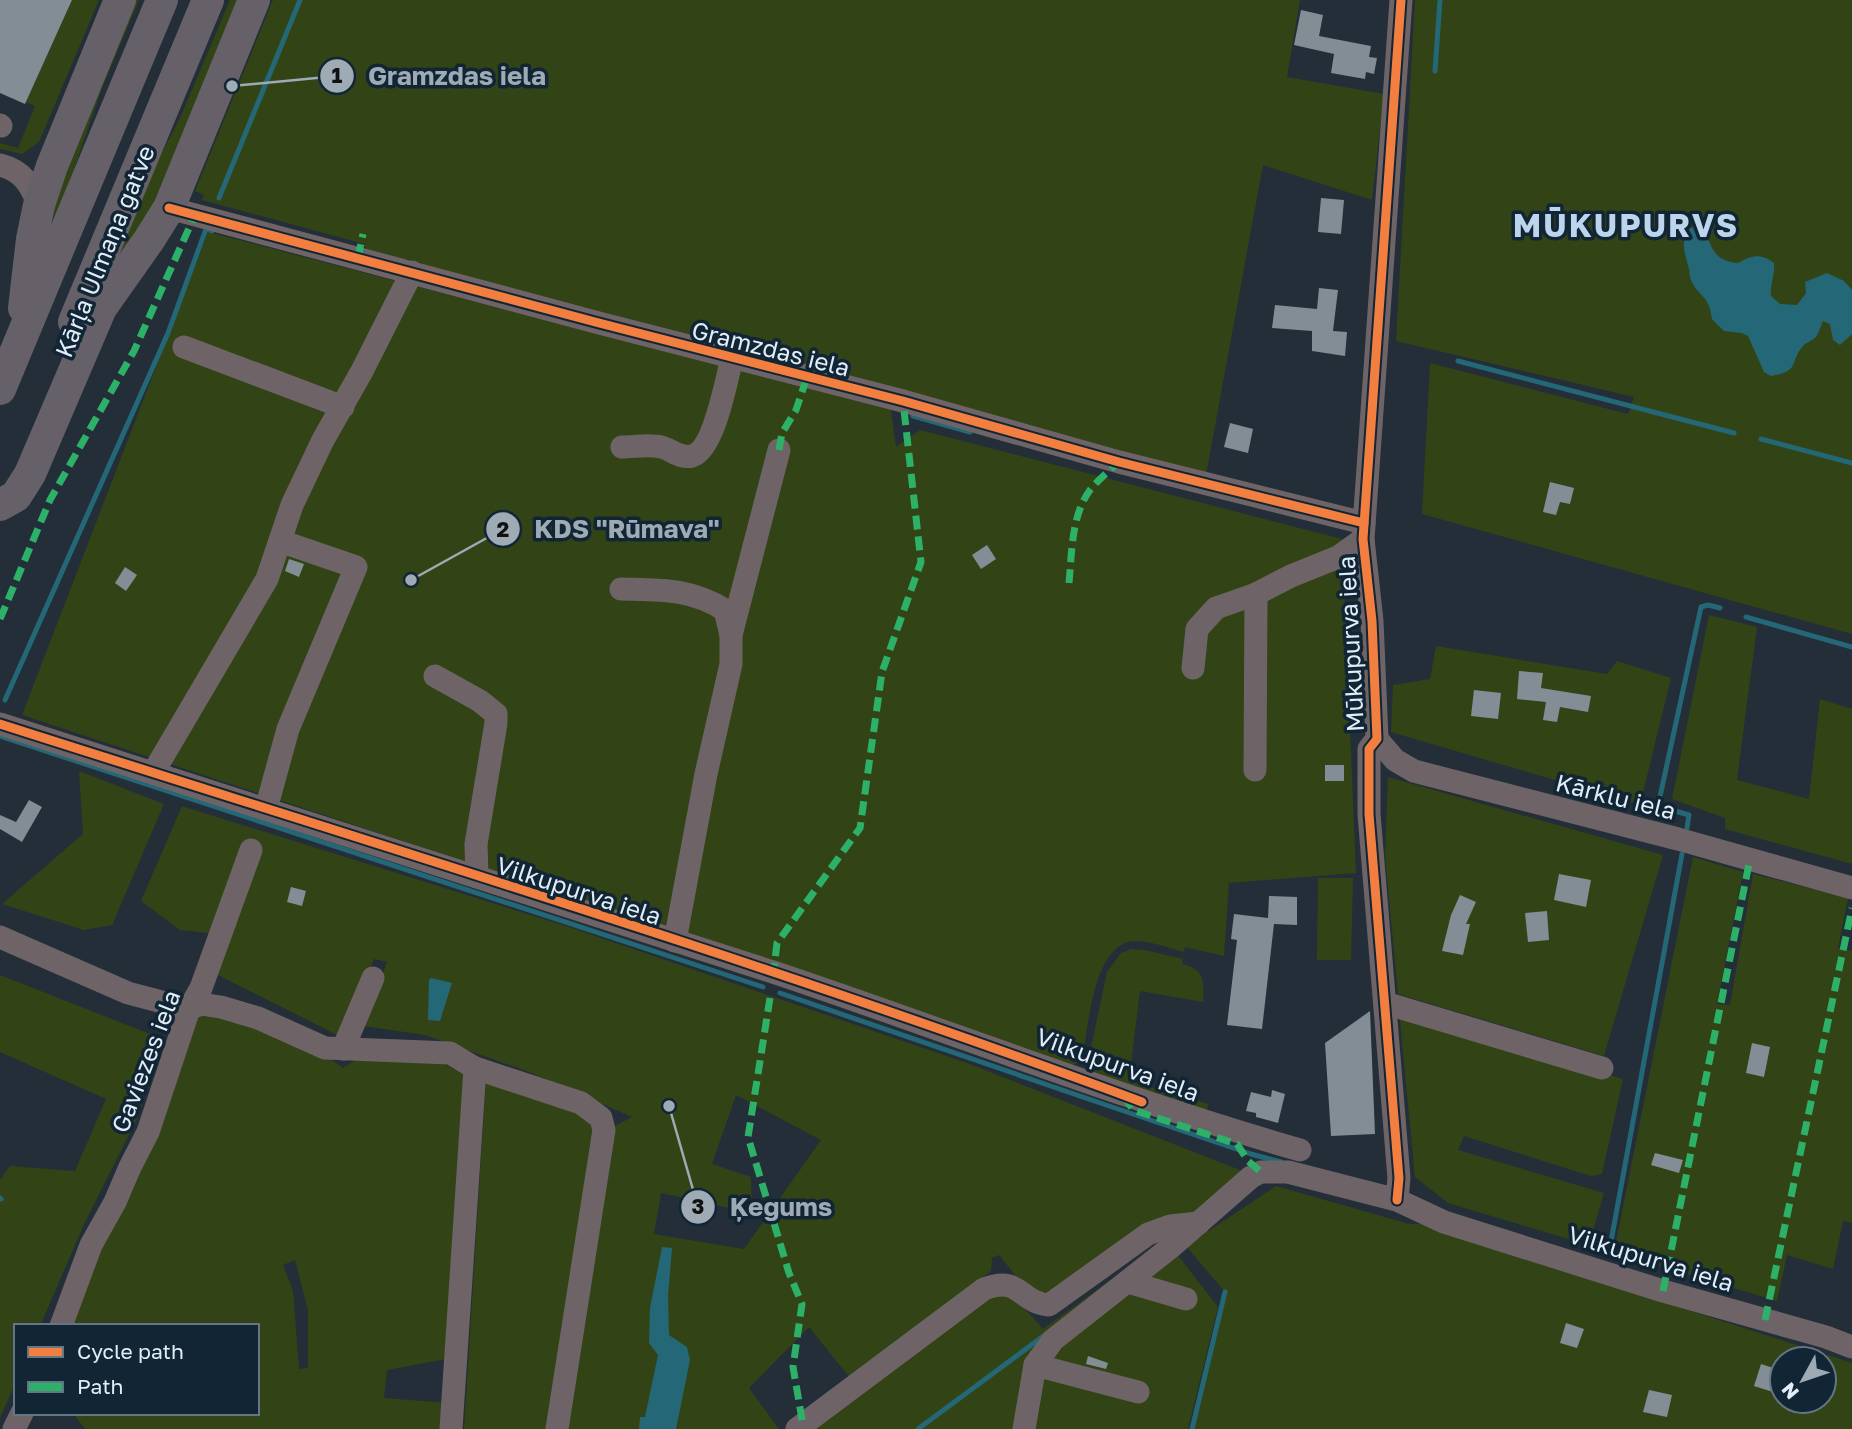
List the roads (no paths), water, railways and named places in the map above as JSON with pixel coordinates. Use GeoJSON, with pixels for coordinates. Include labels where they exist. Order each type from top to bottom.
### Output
{"type":"FeatureCollection","features":[{"type":"Feature","properties":{"kind":"highway"},"geometry":{"type":"LineString","coordinates":[[21,341],[32,239],[40,205],[52,166],[120,0]]}},
{"type":"Feature","properties":{"kind":"highway","name":"Kārļa Ulmaņa gatve"},"geometry":{"type":"LineString","coordinates":[[0,389],[162,0]]}},
{"type":"Feature","properties":{"kind":"highway","name":"Kārļa Ulmaņa gatve"},"geometry":{"type":"LineString","coordinates":[[0,503],[208,0]]}},
{"type":"Feature","properties":{"kind":"highway"},"geometry":{"type":"LineString","coordinates":[[0,503],[16,496],[30,474],[100,308],[169,208],[254,0]]}},
{"type":"Feature","properties":{"kind":"street","name":"Mūkupurva iela"},"geometry":{"type":"LineString","coordinates":[[1397,1200],[1399,1178],[1369,814],[1369,749],[1377,739],[1372,621],[1364,531],[1401,0]]}},
{"type":"Feature","properties":{"kind":"street"},"geometry":{"type":"LineString","coordinates":[[0,165],[15,169],[29,182],[40,205]]}},
{"type":"Feature","properties":{"kind":"street","name":"Gramzdas iela"},"geometry":{"type":"LineString","coordinates":[[169,208],[904,401],[1364,531]]}},
{"type":"Feature","properties":{"kind":"street"},"geometry":{"type":"LineString","coordinates":[[153,773],[267,579],[292,505],[323,440],[343,407],[412,272]]}},
{"type":"Feature","properties":{"kind":"street"},"geometry":{"type":"LineString","coordinates":[[184,347],[343,407]]}},
{"type":"Feature","properties":{"kind":"street"},"geometry":{"type":"LineString","coordinates":[[622,447],[660,447],[681,456],[691,456],[699,452],[706,444],[718,412],[732,358]]}},
{"type":"Feature","properties":{"kind":"street"},"geometry":{"type":"LineString","coordinates":[[675,941],[706,775],[731,664],[732,635],[779,450]]}},
{"type":"Feature","properties":{"kind":"street"},"geometry":{"type":"LineString","coordinates":[[1193,668],[1197,629],[1208,614],[1224,604],[1256,594],[1291,576],[1338,558],[1364,531]]}},
{"type":"Feature","properties":{"kind":"street"},"geometry":{"type":"LineString","coordinates":[[266,809],[288,729],[356,567],[280,541]]}},
{"type":"Feature","properties":{"kind":"street"},"geometry":{"type":"LineString","coordinates":[[621,589],[683,591],[715,603],[725,610],[732,635]]}},
{"type":"Feature","properties":{"kind":"street"},"geometry":{"type":"LineString","coordinates":[[1255,770],[1256,594]]}},
{"type":"Feature","properties":{"kind":"street"},"geometry":{"type":"LineString","coordinates":[[435,676],[480,701],[496,714],[476,844],[477,877]]}},
{"type":"Feature","properties":{"kind":"street","name":"Vilkupurva iela"},"geometry":{"type":"LineString","coordinates":[[0,724],[675,941],[988,1045],[1142,1102],[1300,1150]]}},
{"type":"Feature","properties":{"kind":"street","name":"Kārklu iela"},"geometry":{"type":"LineString","coordinates":[[1377,739],[1395,760],[1414,771],[1678,839],[1852,888]]}},
{"type":"Feature","properties":{"kind":"street","name":"Gaviezes iela"},"geometry":{"type":"LineString","coordinates":[[62,1324],[91,1245],[115,1202],[157,1111],[188,1009],[201,988],[251,850]]}},
{"type":"Feature","properties":{"kind":"street"},"geometry":{"type":"LineString","coordinates":[[0,937],[128,993],[188,1009],[201,1003],[221,1007],[258,1018],[325,1048],[450,1054],[475,1068],[581,1103],[601,1118],[604,1130],[556,1429]]}},
{"type":"Feature","properties":{"kind":"street"},"geometry":{"type":"LineString","coordinates":[[343,1049],[373,978]]}},
{"type":"Feature","properties":{"kind":"street"},"geometry":{"type":"LineString","coordinates":[[1385,1003],[1602,1068]]}},
{"type":"Feature","properties":{"kind":"street"},"geometry":{"type":"LineString","coordinates":[[451,1429],[475,1068]]}},
{"type":"Feature","properties":{"kind":"street","name":"Vilkupurva iela"},"geometry":{"type":"LineString","coordinates":[[1035,1365],[1054,1340],[1261,1172],[1289,1172],[1397,1200],[1444,1222],[1852,1347]]}},
{"type":"Feature","properties":{"kind":"street"},"geometry":{"type":"LineString","coordinates":[[797,1429],[984,1289],[999,1284],[1012,1285],[1039,1304],[1049,1305],[1148,1234],[1170,1226],[1199,1223]]}},
{"type":"Feature","properties":{"kind":"street"},"geometry":{"type":"LineString","coordinates":[[1128,1282],[1186,1299]]}},
{"type":"Feature","properties":{"kind":"street"},"geometry":{"type":"LineString","coordinates":[[1024,1429],[1035,1365],[1138,1392]]}},
{"type":"Feature","properties":{"kind":"water"},"geometry":{"type":"Polygon","coordinates":[[[1705,222],[1713,230],[1708,238],[1710,244],[1722,259],[1738,263],[1761,256],[1774,263],[1771,296],[1780,304],[1797,305],[1806,293],[1805,282],[1827,273],[1844,281],[1852,290],[1852,334],[1840,345],[1833,340],[1830,324],[1823,321],[1816,337],[1802,347],[1790,369],[1771,376],[1764,372],[1748,336],[1724,331],[1712,319],[1706,300],[1690,279],[1684,250],[1685,236],[1687,230],[1705,222]]]}},
{"type":"Feature","properties":{"kind":"water"},"geometry":{"type":"Polygon","coordinates":[[[431,978],[452,983],[440,1021],[428,1020],[431,978]]]}},
{"type":"Feature","properties":{"kind":"water"},"geometry":{"type":"Polygon","coordinates":[[[662,1247],[672,1248],[668,1296],[669,1335],[687,1347],[690,1360],[676,1429],[639,1429],[640,1417],[645,1417],[658,1355],[649,1343],[650,1308],[662,1247]]]}},
{"type":"Feature","properties":{"kind":"waterway"},"geometry":{"type":"LineString","coordinates":[[219,198],[300,0]]}},
{"type":"Feature","properties":{"kind":"waterway"},"geometry":{"type":"LineString","coordinates":[[1435,71],[1440,0]]}},
{"type":"Feature","properties":{"kind":"waterway"},"geometry":{"type":"LineString","coordinates":[[5,700],[168,333],[206,229],[212,231]]}},
{"type":"Feature","properties":{"kind":"waterway"},"geometry":{"type":"LineString","coordinates":[[1458,361],[1734,433]]}},
{"type":"Feature","properties":{"kind":"waterway"},"geometry":{"type":"LineString","coordinates":[[913,416],[970,432]]}},
{"type":"Feature","properties":{"kind":"waterway"},"geometry":{"type":"LineString","coordinates":[[1761,439],[1852,463]]}},
{"type":"Feature","properties":{"kind":"waterway"},"geometry":{"type":"LineString","coordinates":[[1687,828],[1689,815],[1658,806],[1701,607],[1708,605],[1720,608]]}},
{"type":"Feature","properties":{"kind":"waterway"},"geometry":{"type":"LineString","coordinates":[[1746,617],[1852,647]]}},
{"type":"Feature","properties":{"kind":"waterway"},"geometry":{"type":"LineString","coordinates":[[0,736],[763,987]]}},
{"type":"Feature","properties":{"kind":"waterway"},"geometry":{"type":"LineString","coordinates":[[1610,1247],[1682,854]]}},
{"type":"Feature","properties":{"kind":"waterway"},"geometry":{"type":"LineString","coordinates":[[780,993],[1281,1162]]}},
{"type":"Feature","properties":{"kind":"waterway"},"geometry":{"type":"LineString","coordinates":[[1192,1429],[1225,1292]]}},
{"type":"Feature","properties":{"kind":"waterway"},"geometry":{"type":"LineString","coordinates":[[918,1429],[1046,1334]]}},
{"type":"Feature","properties":{"kind":"place","name":"Gramzdas iela"},"geometry":{"type":"Point","coordinates":[232,86]}},
{"type":"Feature","properties":{"kind":"place","name":"KDS \"Rūmava\""},"geometry":{"type":"Point","coordinates":[411,580]}},
{"type":"Feature","properties":{"kind":"place","name":"Ķegums"},"geometry":{"type":"Point","coordinates":[669,1106]}},
{"type":"Feature","properties":{"kind":"district","name":"MŪKUPURVS"},"geometry":{"type":"Point","coordinates":[1626,225]}}]}
